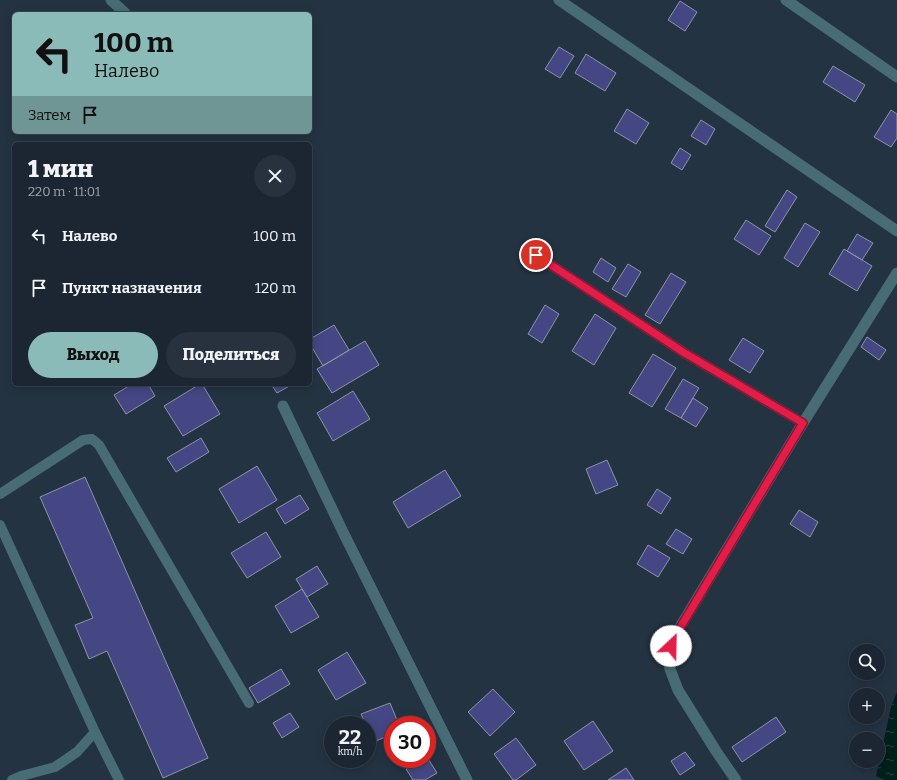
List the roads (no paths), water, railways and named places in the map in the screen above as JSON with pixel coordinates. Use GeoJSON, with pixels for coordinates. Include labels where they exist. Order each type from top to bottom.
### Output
{"type":"FeatureCollection","features":[{"type":"Feature","properties":{"kind":"street"},"geometry":{"type":"LineString","coordinates":[[111,0],[124,12]]}},
{"type":"Feature","properties":{"kind":"street"},"geometry":{"type":"LineString","coordinates":[[559,0],[897,231]]}},
{"type":"Feature","properties":{"kind":"street"},"geometry":{"type":"LineString","coordinates":[[786,0],[897,77]]}},
{"type":"Feature","properties":{"kind":"street"},"geometry":{"type":"LineString","coordinates":[[736,780],[678,690],[670,670],[668,656],[674,638],[803,423],[897,273]]}},
{"type":"Feature","properties":{"kind":"street"},"geometry":{"type":"LineString","coordinates":[[283,406],[343,532],[467,780]]}},
{"type":"Feature","properties":{"kind":"lane"},"geometry":{"type":"LineString","coordinates":[[536,255],[683,352],[803,423]]}},
{"type":"Feature","properties":{"kind":"lane"},"geometry":{"type":"LineString","coordinates":[[0,494],[83,440],[92,439],[99,445],[249,703]]}},
{"type":"Feature","properties":{"kind":"lane"},"geometry":{"type":"LineString","coordinates":[[0,525],[95,732],[119,780]]}},
{"type":"Feature","properties":{"kind":"lane"},"geometry":{"type":"LineString","coordinates":[[12,780],[55,767],[77,752],[95,732]]}},
{"type":"Feature","properties":{"kind":"water"},"geometry":{"type":"Polygon","coordinates":[[[897,692],[897,780],[885,780],[876,776],[878,768],[885,768],[885,735],[891,707],[897,692]]]}}]}
